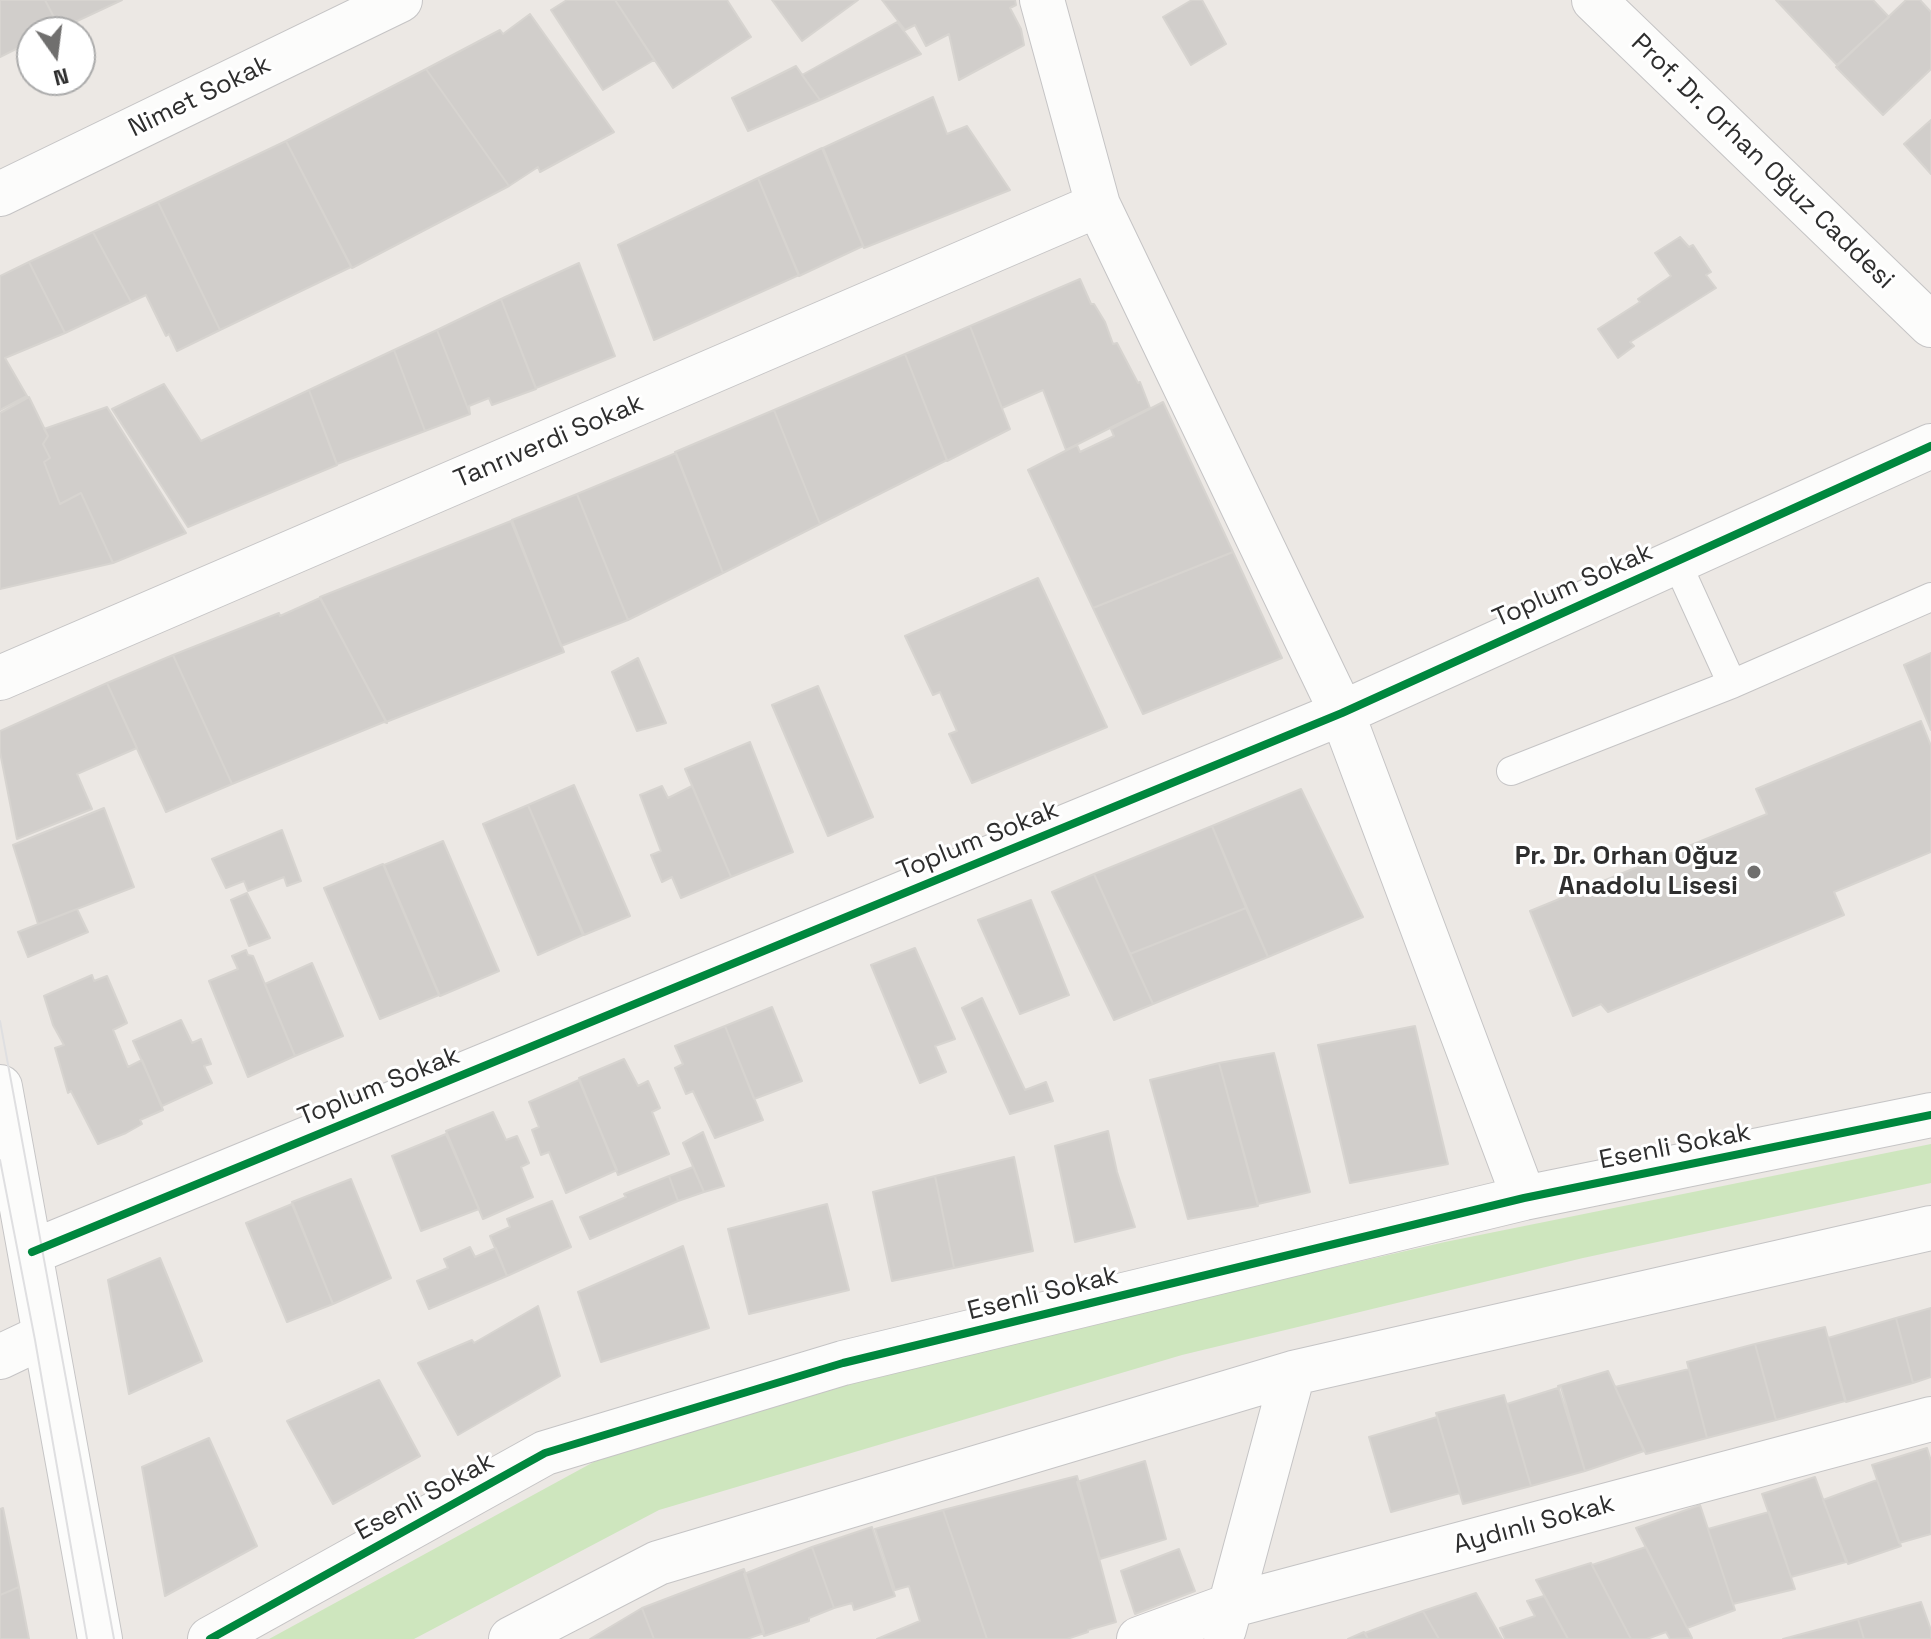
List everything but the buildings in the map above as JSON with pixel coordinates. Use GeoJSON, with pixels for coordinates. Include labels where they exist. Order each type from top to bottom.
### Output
{"type":"FeatureCollection","features":[{"type":"Feature","properties":{"kind":"street","name":"Nimet Sokak"},"geometry":{"type":"LineString","coordinates":[[0,194],[400,0]]}},
{"type":"Feature","properties":{"kind":"street"},"geometry":{"type":"LineString","coordinates":[[1042,0],[1098,205],[1342,713],[1524,1198]]}},
{"type":"Feature","properties":{"kind":"street","name":"Prof. Dr. Orhan Oğuz Caddesi"},"geometry":{"type":"LineString","coordinates":[[1594,0],[1931,325]]}},
{"type":"Feature","properties":{"kind":"street","name":"Tanrıverdi Sokak"},"geometry":{"type":"LineString","coordinates":[[0,678],[1098,205]]}},
{"type":"Feature","properties":{"kind":"street","name":"Toplum Sokak"},"geometry":{"type":"LineString","coordinates":[[32,1252],[1342,713],[1931,446]]}},
{"type":"Feature","properties":{"kind":"street"},"geometry":{"type":"LineString","coordinates":[[0,1087],[100,1639]]}},
{"type":"Feature","properties":{"kind":"street","name":"Esenli Sokak"},"geometry":{"type":"LineString","coordinates":[[210,1639],[545,1453],[843,1363],[1524,1198],[1931,1115]]}},
{"type":"Feature","properties":{"kind":"street"},"geometry":{"type":"LineString","coordinates":[[511,1639],[658,1563],[1293,1373],[1931,1228]]}},
{"type":"Feature","properties":{"kind":"street"},"geometry":{"type":"LineString","coordinates":[[0,1357],[44,1336]]}},
{"type":"Feature","properties":{"kind":"street"},"geometry":{"type":"LineString","coordinates":[[1225,1622],[1293,1373]]}},
{"type":"Feature","properties":{"kind":"street","name":"Aydınlı Sokak"},"geometry":{"type":"LineString","coordinates":[[1139,1639],[1225,1622],[1931,1419]]}},
{"type":"Feature","properties":{"kind":"lane"},"geometry":{"type":"LineString","coordinates":[[1676,561],[1732,684]]}},
{"type":"Feature","properties":{"kind":"lane"},"geometry":{"type":"LineString","coordinates":[[1511,771],[1732,684],[1931,597]]}},
{"type":"Feature","properties":{"kind":"green space"},"geometry":{"type":"Polygon","coordinates":[[[1931,1144],[1931,1183],[1583,1258],[1182,1355],[659,1510],[414,1639],[269,1639],[612,1452],[841,1380],[1445,1242],[1931,1144]]]}},
{"type":"Feature","properties":{"kind":"tram line"},"geometry":{"type":"LineString","coordinates":[[0,1021],[114,1639]]}},
{"type":"Feature","properties":{"kind":"tram line"},"geometry":{"type":"LineString","coordinates":[[0,1160],[87,1639]]}},
{"type":"Feature","properties":{"kind":"cycle path"},"geometry":{"type":"LineString","coordinates":[[32,1252],[1342,713],[1931,446]]}},
{"type":"Feature","properties":{"kind":"cycle path"},"geometry":{"type":"LineString","coordinates":[[210,1639],[545,1453],[843,1363],[1524,1198],[1931,1115]]}},
{"type":"Feature","properties":{"kind":"place","name":"Pr. Dr. Orhan Oğuz Anadolu Lisesi"},"geometry":{"type":"Point","coordinates":[1754,872]}}]}
